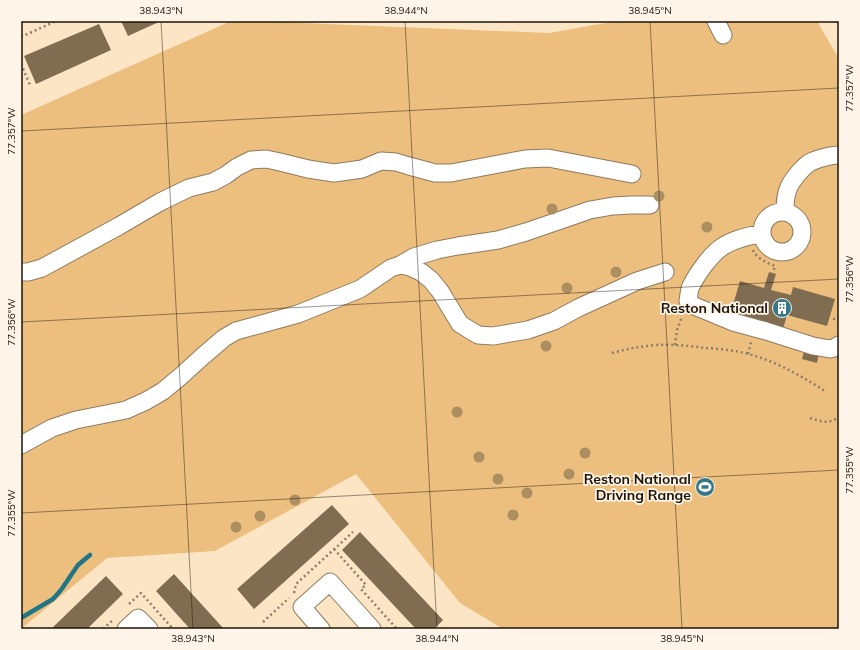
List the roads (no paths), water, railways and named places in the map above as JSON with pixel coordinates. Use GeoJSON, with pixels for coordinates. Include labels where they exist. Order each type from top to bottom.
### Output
{"type":"FeatureCollection","features":[{"type":"Feature","properties":{"kind":"lane"},"geometry":{"type":"LineString","coordinates":[[785,212],[785,200],[788,188],[800,172],[810,163],[839,155]]}},
{"type":"Feature","properties":{"kind":"lane"},"geometry":{"type":"LineString","coordinates":[[21,272],[28,272],[42,268],[160,202],[189,188],[213,182],[251,160],[266,159],[308,170],[334,173],[362,169],[381,161],[396,162],[435,173],[451,173],[525,159],[548,158],[632,174]]}},
{"type":"Feature","properties":{"kind":"lane"},"geometry":{"type":"LineString","coordinates":[[400,266],[414,256],[437,250],[498,240],[590,210],[613,206],[650,205]]}},
{"type":"Feature","properties":{"kind":"lane"},"geometry":{"type":"LineString","coordinates":[[756,234],[768,246],[775,250],[785,251],[795,247],[802,236],[801,225],[798,219],[785,212],[775,213],[768,217],[756,234],[722,246],[712,256],[691,287],[688,301],[692,305],[733,322],[813,346],[830,349],[839,345]]}},
{"type":"Feature","properties":{"kind":"lane"},"geometry":{"type":"LineString","coordinates":[[21,445],[52,428],[76,420],[126,410],[146,401],[163,391],[224,338],[236,331],[298,314],[360,289],[390,268],[400,266],[410,267],[421,272],[431,280],[440,291],[460,324],[478,335],[493,336],[528,330],[554,321],[638,280],[665,272]]}},
{"type":"Feature","properties":{"kind":"lane"},"geometry":{"type":"LineString","coordinates":[[321,629],[302,607],[330,582],[363,626]]}},
{"type":"Feature","properties":{"kind":"lane"},"geometry":{"type":"LineString","coordinates":[[126,629],[138,618],[149,629]]}},
{"type":"Feature","properties":{"kind":"waterway"},"geometry":{"type":"LineString","coordinates":[[21,618],[53,599],[78,565],[90,555]]}},
{"type":"Feature","properties":{"kind":"place","name":"Reston National"},"geometry":{"type":"Point","coordinates":[782,308]}},
{"type":"Feature","properties":{"kind":"place","name":"Reston National Driving Range"},"geometry":{"type":"Point","coordinates":[705,487]}}]}
